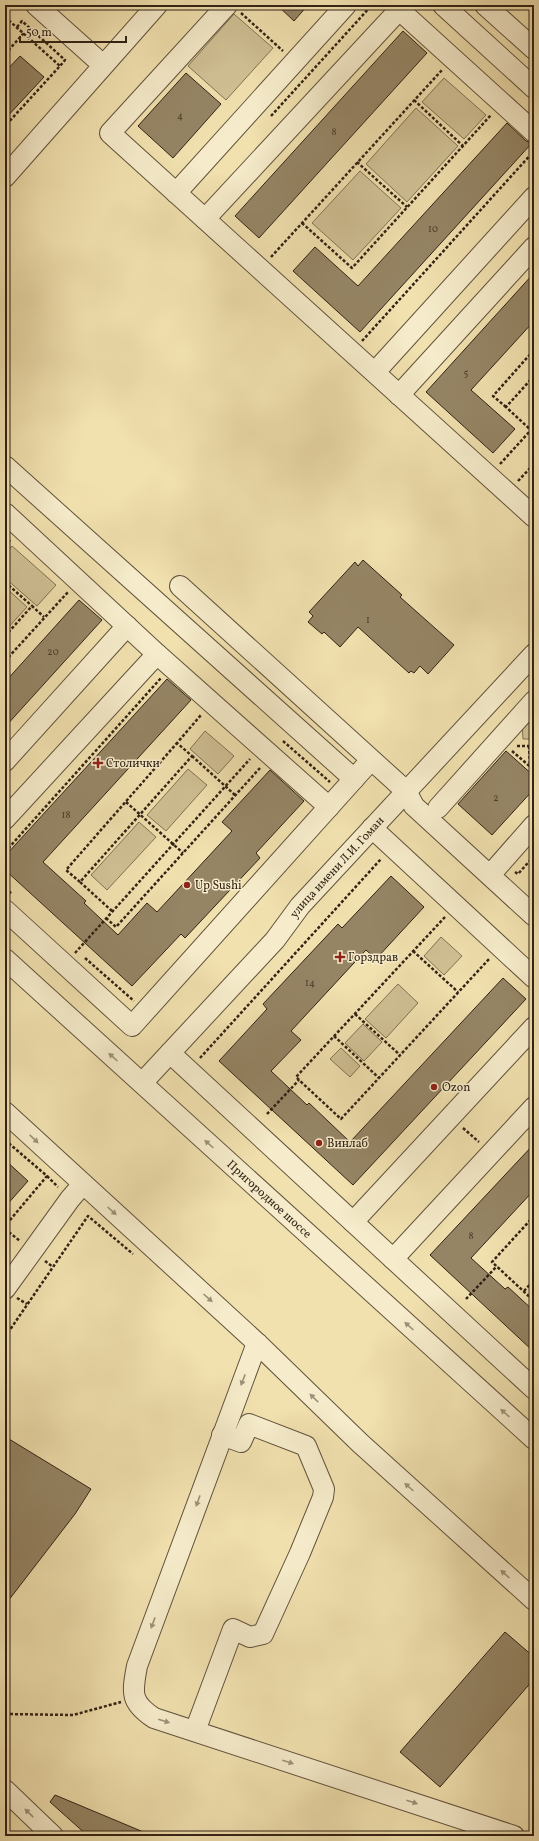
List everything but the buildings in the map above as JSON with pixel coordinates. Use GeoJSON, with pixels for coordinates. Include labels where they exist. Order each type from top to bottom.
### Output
{"type":"FeatureCollection","features":[{"type":"Feature","properties":{"kind":"street"},"geometry":{"type":"LineString","coordinates":[[36,5],[103,65]]}},
{"type":"Feature","properties":{"kind":"street"},"geometry":{"type":"LineString","coordinates":[[5,177],[156,5]]}},
{"type":"Feature","properties":{"kind":"street"},"geometry":{"type":"LineString","coordinates":[[227,5],[110,133],[534,517]]}},
{"type":"Feature","properties":{"kind":"street"},"geometry":{"type":"LineString","coordinates":[[176,193],[346,5]]}},
{"type":"Feature","properties":{"kind":"street"},"geometry":{"type":"LineString","coordinates":[[443,5],[534,88]]}},
{"type":"Feature","properties":{"kind":"street"},"geometry":{"type":"LineString","coordinates":[[485,5],[534,49]]}},
{"type":"Feature","properties":{"kind":"street"},"geometry":{"type":"LineString","coordinates":[[205,219],[396,7],[534,132]]}},
{"type":"Feature","properties":{"kind":"street"},"geometry":{"type":"LineString","coordinates":[[374,372],[534,197]]}},
{"type":"Feature","properties":{"kind":"street"},"geometry":{"type":"LineString","coordinates":[[399,395],[534,247]]}},
{"type":"Feature","properties":{"kind":"street"},"geometry":{"type":"LineString","coordinates":[[5,466],[354,779]]}},
{"type":"Feature","properties":{"kind":"street"},"geometry":{"type":"LineString","coordinates":[[5,513],[157,654],[329,807]]}},
{"type":"Feature","properties":{"kind":"street"},"geometry":{"type":"LineString","coordinates":[[180,586],[406,791],[414,806],[534,916]]}},
{"type":"Feature","properties":{"kind":"street"},"geometry":{"type":"LineString","coordinates":[[5,761],[127,626]]}},
{"type":"Feature","properties":{"kind":"street"},"geometry":{"type":"LineString","coordinates":[[5,819],[157,654]]}},
{"type":"Feature","properties":{"kind":"street","name":"улица имени Л.И. Гоман"},"geometry":{"type":"LineString","coordinates":[[142,1083],[275,940],[300,906],[534,654]]}},
{"type":"Feature","properties":{"kind":"street"},"geometry":{"type":"LineString","coordinates":[[438,808],[502,743],[534,700]]}},
{"type":"Feature","properties":{"kind":"street"},"geometry":{"type":"LineString","coordinates":[[5,910],[132,1026],[371,760]]}},
{"type":"Feature","properties":{"kind":"street"},"geometry":{"type":"LineString","coordinates":[[490,875],[534,825]]}},
{"type":"Feature","properties":{"kind":"street"},"geometry":{"type":"LineString","coordinates":[[372,828],[534,978]]}},
{"type":"Feature","properties":{"kind":"street","name":"Пригородное шоссе"},"geometry":{"type":"LineString","coordinates":[[5,958],[534,1439]]}},
{"type":"Feature","properties":{"kind":"street"},"geometry":{"type":"LineString","coordinates":[[353,1222],[534,1028]]}},
{"type":"Feature","properties":{"kind":"street"},"geometry":{"type":"LineString","coordinates":[[170,1052],[534,1389]]}},
{"type":"Feature","properties":{"kind":"street"},"geometry":{"type":"LineString","coordinates":[[393,1259],[534,1107]]}},
{"type":"Feature","properties":{"kind":"street"},"geometry":{"type":"LineString","coordinates":[[5,1112],[257,1343],[360,1443],[534,1600]]}},
{"type":"Feature","properties":{"kind":"street"},"geometry":{"type":"LineString","coordinates":[[5,1289],[11,1266],[83,1184]]}},
{"type":"Feature","properties":{"kind":"street"},"geometry":{"type":"LineString","coordinates":[[257,1343],[137,1666],[133,1685],[134,1699],[141,1710],[154,1718],[514,1836]]}},
{"type":"Feature","properties":{"kind":"street"},"geometry":{"type":"LineString","coordinates":[[195,1731],[233,1629],[250,1637],[263,1634],[300,1553],[323,1497],[324,1489],[306,1446],[249,1424],[241,1442],[222,1435]]}},
{"type":"Feature","properties":{"kind":"street"},"geometry":{"type":"LineString","coordinates":[[5,1790],[53,1836]]}},
{"type":"Feature","properties":{"kind":"path"},"geometry":{"type":"LineString","coordinates":[[254,108],[267,120],[372,5]]}},
{"type":"Feature","properties":{"kind":"path"},"geometry":{"type":"LineString","coordinates":[[5,17],[60,66]]}},
{"type":"Feature","properties":{"kind":"path"},"geometry":{"type":"LineString","coordinates":[[5,126],[65,60],[22,21],[17,27]]}},
{"type":"Feature","properties":{"kind":"path"},"geometry":{"type":"LineString","coordinates":[[5,54],[24,33]]}},
{"type":"Feature","properties":{"kind":"path"},"geometry":{"type":"LineString","coordinates":[[275,253],[446,65]]}},
{"type":"Feature","properties":{"kind":"path"},"geometry":{"type":"LineString","coordinates":[[414,100],[463,146]]}},
{"type":"Feature","properties":{"kind":"path"},"geometry":{"type":"LineString","coordinates":[[302,223],[352,268],[496,110]]}},
{"type":"Feature","properties":{"kind":"path"},"geometry":{"type":"LineString","coordinates":[[356,336],[362,341],[534,151]]}},
{"type":"Feature","properties":{"kind":"path"},"geometry":{"type":"LineString","coordinates":[[357,162],[407,207]]}},
{"type":"Feature","properties":{"kind":"path"},"geometry":{"type":"LineString","coordinates":[[265,253],[276,263]]}},
{"type":"Feature","properties":{"kind":"path"},"geometry":{"type":"LineString","coordinates":[[534,350],[493,396],[534,433]]}},
{"type":"Feature","properties":{"kind":"path"},"geometry":{"type":"LineString","coordinates":[[506,408],[534,376]]}},
{"type":"Feature","properties":{"kind":"path"},"geometry":{"type":"LineString","coordinates":[[502,462],[531,430]]}},
{"type":"Feature","properties":{"kind":"path"},"geometry":{"type":"LineString","coordinates":[[521,478],[534,464]]}},
{"type":"Feature","properties":{"kind":"path"},"geometry":{"type":"LineString","coordinates":[[5,582],[44,618]]}},
{"type":"Feature","properties":{"kind":"path"},"geometry":{"type":"LineString","coordinates":[[5,661],[69,590]]}},
{"type":"Feature","properties":{"kind":"path"},"geometry":{"type":"LineString","coordinates":[[5,636],[32,606]]}},
{"type":"Feature","properties":{"kind":"path"},"geometry":{"type":"LineString","coordinates":[[5,852],[162,677]]}},
{"type":"Feature","properties":{"kind":"path"},"geometry":{"type":"LineString","coordinates":[[112,911],[66,870],[205,711]]}},
{"type":"Feature","properties":{"kind":"path"},"geometry":{"type":"LineString","coordinates":[[284,741],[331,784]]}},
{"type":"Feature","properties":{"kind":"path"},"geometry":{"type":"LineString","coordinates":[[177,743],[235,795]]}},
{"type":"Feature","properties":{"kind":"path"},"geometry":{"type":"LineString","coordinates":[[502,743],[534,746]]}},
{"type":"Feature","properties":{"kind":"path"},"geometry":{"type":"LineString","coordinates":[[502,743],[534,770]]}},
{"type":"Feature","properties":{"kind":"path"},"geometry":{"type":"LineString","coordinates":[[529,746],[530,766]]}},
{"type":"Feature","properties":{"kind":"path"},"geometry":{"type":"LineString","coordinates":[[103,921],[254,755]]}},
{"type":"Feature","properties":{"kind":"path"},"geometry":{"type":"LineString","coordinates":[[80,882],[192,756]]}},
{"type":"Feature","properties":{"kind":"path"},"geometry":{"type":"LineString","coordinates":[[106,918],[116,927],[264,764]]}},
{"type":"Feature","properties":{"kind":"path"},"geometry":{"type":"LineString","coordinates":[[126,802],[183,854]]}},
{"type":"Feature","properties":{"kind":"path"},"geometry":{"type":"LineString","coordinates":[[189,1070],[393,847]]}},
{"type":"Feature","properties":{"kind":"path"},"geometry":{"type":"LineString","coordinates":[[440,921],[296,1077],[341,1118],[486,962]]}},
{"type":"Feature","properties":{"kind":"path"},"geometry":{"type":"LineString","coordinates":[[413,951],[458,992]]}},
{"type":"Feature","properties":{"kind":"path"},"geometry":{"type":"LineString","coordinates":[[134,1002],[140,996]]}},
{"type":"Feature","properties":{"kind":"path"},"geometry":{"type":"LineString","coordinates":[[355,1014],[400,1055]]}},
{"type":"Feature","properties":{"kind":"path"},"geometry":{"type":"LineString","coordinates":[[334,1036],[379,1078]]}},
{"type":"Feature","properties":{"kind":"path"},"geometry":{"type":"LineString","coordinates":[[267,1114],[299,1080]]}},
{"type":"Feature","properties":{"kind":"path"},"geometry":{"type":"LineString","coordinates":[[451,1116],[491,1153]]}},
{"type":"Feature","properties":{"kind":"path"},"geometry":{"type":"LineString","coordinates":[[5,1140],[47,1176],[5,1226]]}},
{"type":"Feature","properties":{"kind":"path"},"geometry":{"type":"LineString","coordinates":[[5,1337],[88,1216],[137,1257]]}},
{"type":"Feature","properties":{"kind":"path"},"geometry":{"type":"LineString","coordinates":[[534,1216],[492,1262],[534,1300]]}},
{"type":"Feature","properties":{"kind":"path"},"geometry":{"type":"LineString","coordinates":[[466,1300],[497,1266]]}},
{"type":"Feature","properties":{"kind":"path"},"geometry":{"type":"LineString","coordinates":[[524,1291],[534,1280]]}},
{"type":"Feature","properties":{"kind":"path"},"geometry":{"type":"LineString","coordinates":[[5,1714],[73,1715],[134,1699]]}},
{"type":"Feature","properties":{"kind":"shaded area"},"geometry":{"type":"Polygon","coordinates":[[[234,14],[273,48],[226,100],[188,66],[234,14]]]}},
{"type":"Feature","properties":{"kind":"shaded area"},"geometry":{"type":"Polygon","coordinates":[[[444,78],[486,115],[464,139],[422,102],[444,78]]]}},
{"type":"Feature","properties":{"kind":"shaded area"},"geometry":{"type":"Polygon","coordinates":[[[416,108],[458,146],[407,202],[366,164],[416,108]]]}},
{"type":"Feature","properties":{"kind":"shaded area"},"geometry":{"type":"Polygon","coordinates":[[[360,171],[401,208],[353,260],[312,223],[360,171]]]}},
{"type":"Feature","properties":{"kind":"shaded area"},"geometry":{"type":"Polygon","coordinates":[[[12,546],[56,585],[37,606],[5,578],[5,554],[12,546]]]}},
{"type":"Feature","properties":{"kind":"shaded area"},"geometry":{"type":"Polygon","coordinates":[[[5,587],[27,607],[5,631],[5,587]]]}},
{"type":"Feature","properties":{"kind":"shaded area"},"geometry":{"type":"Polygon","coordinates":[[[525,718],[534,718],[534,739],[523,739],[522,722],[525,718]]]}},
{"type":"Feature","properties":{"kind":"shaded area"},"geometry":{"type":"Polygon","coordinates":[[[205,731],[234,756],[218,774],[190,749],[205,731]]]}},
{"type":"Feature","properties":{"kind":"shaded area"},"geometry":{"type":"Polygon","coordinates":[[[188,769],[207,785],[166,831],[147,815],[188,769]]]}},
{"type":"Feature","properties":{"kind":"shaded area"},"geometry":{"type":"Polygon","coordinates":[[[139,822],[156,837],[107,890],[91,875],[139,822]]]}},
{"type":"Feature","properties":{"kind":"shaded area"},"geometry":{"type":"Polygon","coordinates":[[[441,937],[462,956],[444,975],[424,956],[441,937]]]}},
{"type":"Feature","properties":{"kind":"shaded area"},"geometry":{"type":"Polygon","coordinates":[[[398,984],[418,1003],[386,1038],[365,1019],[398,984]]]}},
{"type":"Feature","properties":{"kind":"shaded area"},"geometry":{"type":"Polygon","coordinates":[[[363,1024],[382,1042],[364,1061],[345,1043],[363,1024]]]}},
{"type":"Feature","properties":{"kind":"shaded area"},"geometry":{"type":"Polygon","coordinates":[[[341,1048],[360,1066],[350,1077],[330,1059],[341,1048]]]}},
{"type":"Feature","properties":{"kind":"place","name":"Столички"},"geometry":{"type":"Point","coordinates":[98,763]}},
{"type":"Feature","properties":{"kind":"place","name":"Up Sushi"},"geometry":{"type":"Point","coordinates":[187,885]}},
{"type":"Feature","properties":{"kind":"place","name":"Горздрав"},"geometry":{"type":"Point","coordinates":[340,957]}},
{"type":"Feature","properties":{"kind":"place","name":"Ozon"},"geometry":{"type":"Point","coordinates":[434,1087]}},
{"type":"Feature","properties":{"kind":"place","name":"Винлаб"},"geometry":{"type":"Point","coordinates":[319,1143]}}]}
